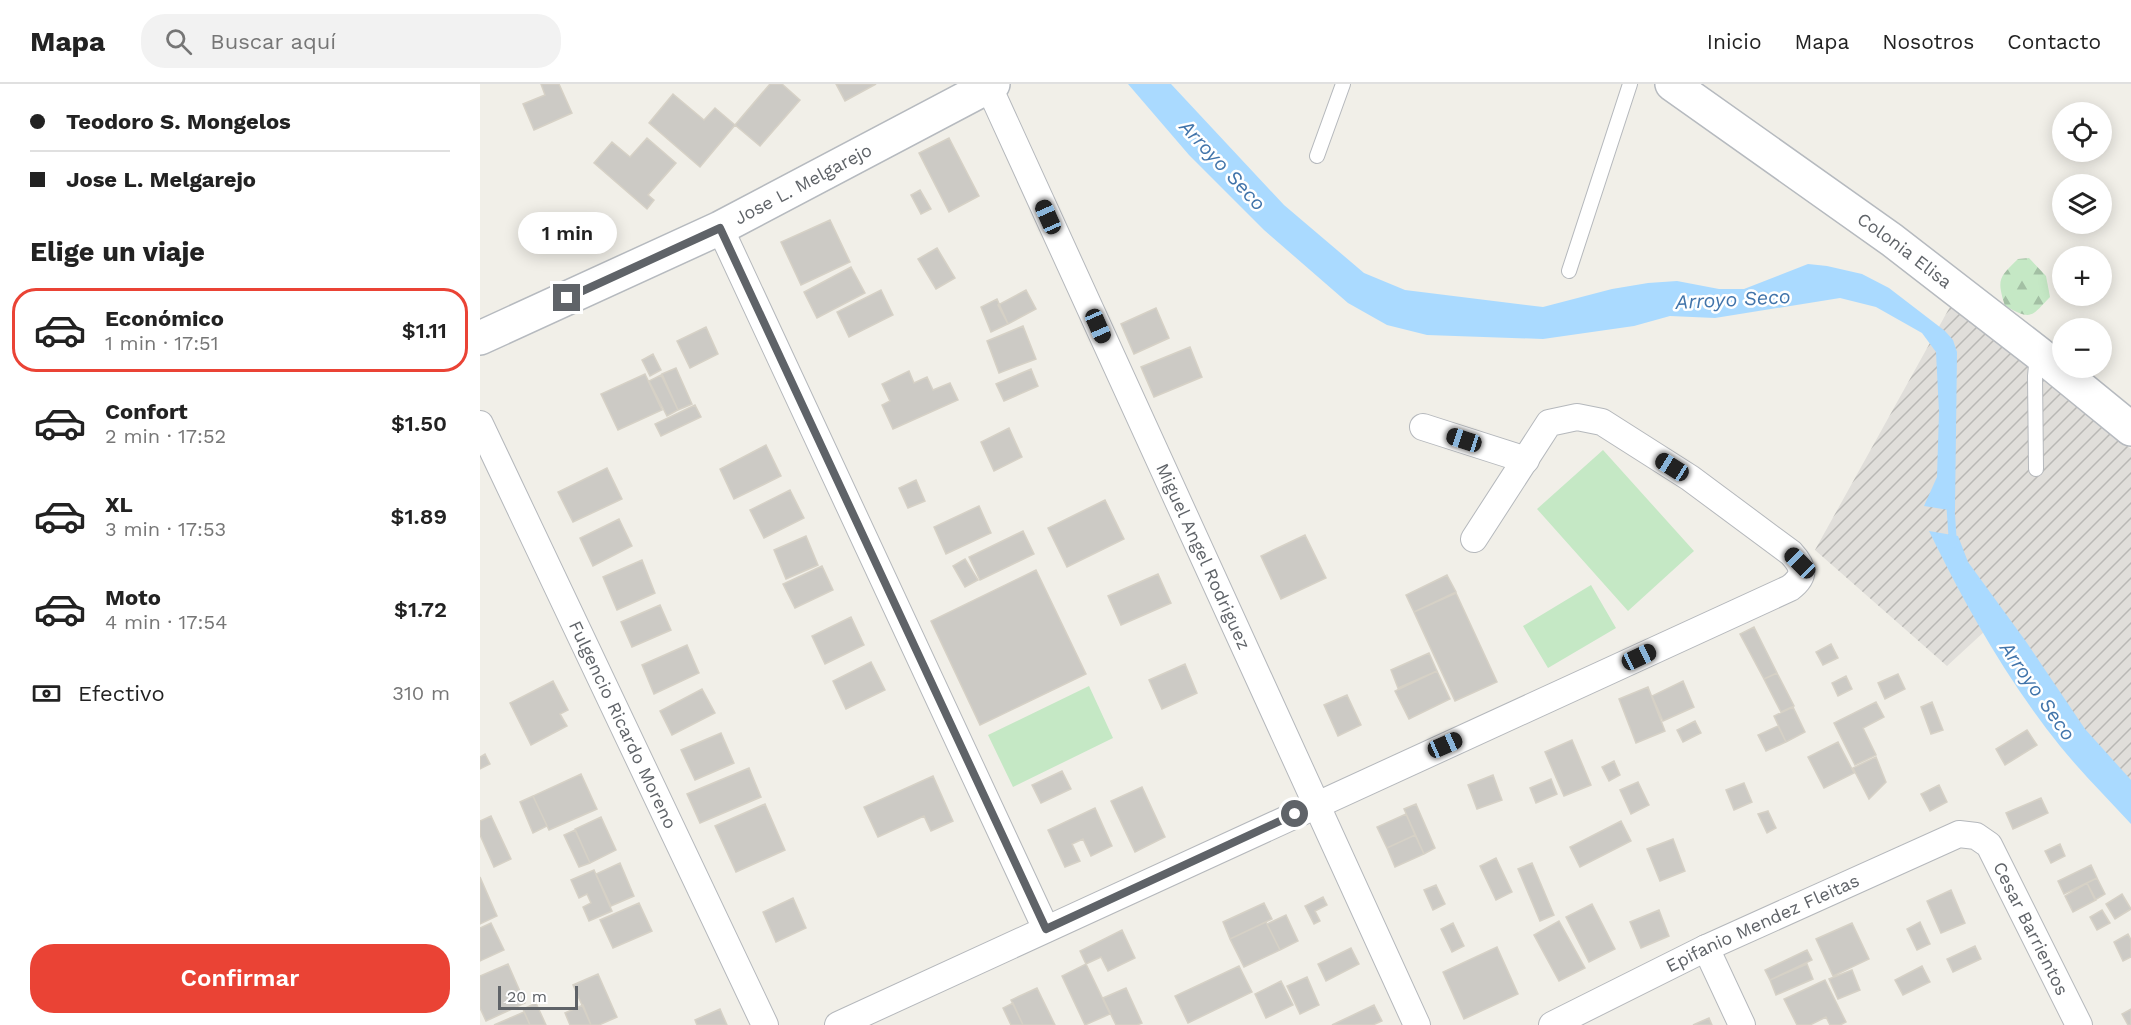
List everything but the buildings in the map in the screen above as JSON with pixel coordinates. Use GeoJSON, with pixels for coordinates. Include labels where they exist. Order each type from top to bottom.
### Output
{"type":"FeatureCollection","features":[{"type":"Feature","properties":{"kind":"street","name":"Colonia Elisa"},"geometry":{"type":"LineString","coordinates":[[1672,84],[1892,240],[2131,429]]}},
{"type":"Feature","properties":{"kind":"street","name":"Jose L. Melgarejo"},"geometry":{"type":"LineString","coordinates":[[480,338],[720,228],[991,85]]}},
{"type":"Feature","properties":{"kind":"street","name":"Miguel Angel Rodriguez"},"geometry":{"type":"LineString","coordinates":[[991,85],[1417,1025]]}},
{"type":"Feature","properties":{"kind":"street"},"geometry":{"type":"LineString","coordinates":[[720,228],[1046,929]]}},
{"type":"Feature","properties":{"kind":"street"},"geometry":{"type":"LineString","coordinates":[[838,1025],[1315,804],[1790,588],[1798,582],[1802,573],[1800,563],[1782,547],[1690,478],[1602,422],[1577,417],[1549,423],[1474,539]]}},
{"type":"Feature","properties":{"kind":"street","name":"Fulgencio Ricardo Moreno"},"geometry":{"type":"LineString","coordinates":[[480,424],[765,1025]]}},
{"type":"Feature","properties":{"kind":"street"},"geometry":{"type":"LineString","coordinates":[[1423,427],[1526,460]]}},
{"type":"Feature","properties":{"kind":"street","name":"Epifanio Mendez Fleitas"},"geometry":{"type":"LineString","coordinates":[[1552,1025],[1706,948],[1959,834],[1976,836]]}},
{"type":"Feature","properties":{"kind":"street","name":"Cesar Barrientos"},"geometry":{"type":"LineString","coordinates":[[1976,836],[1989,845],[2079,1025]]}},
{"type":"Feature","properties":{"kind":"street"},"geometry":{"type":"LineString","coordinates":[[1706,948],[1742,1025]]}},
{"type":"Feature","properties":{"kind":"lane"},"geometry":{"type":"LineString","coordinates":[[1317,156],[1343,84]]}},
{"type":"Feature","properties":{"kind":"lane"},"geometry":{"type":"LineString","coordinates":[[1569,271],[1630,84]]}},
{"type":"Feature","properties":{"kind":"lane"},"geometry":{"type":"LineString","coordinates":[[2036,469],[2035,376],[2037,353]]}},
{"type":"Feature","properties":{"kind":"shaded area"},"geometry":{"type":"Polygon","coordinates":[[[1951,305],[2131,449],[2131,782],[2086,737],[1998,619],[1947,666],[1815,550],[1951,305]]]}},
{"type":"Feature","properties":{"kind":"green space"},"geometry":{"type":"Polygon","coordinates":[[[2029,258],[2046,276],[2050,297],[2034,313],[2026,315],[2005,306],[2000,285],[2003,275],[2018,259],[2029,258]]]}},
{"type":"Feature","properties":{"kind":"green space"},"geometry":{"type":"Polygon","coordinates":[[[1603,450],[1694,551],[1628,611],[1537,509],[1603,450]]]}},
{"type":"Feature","properties":{"kind":"green space"},"geometry":{"type":"Polygon","coordinates":[[[1591,585],[1616,628],[1548,668],[1523,626],[1591,585]]]}},
{"type":"Feature","properties":{"kind":"green space"},"geometry":{"type":"Polygon","coordinates":[[[1089,686],[1113,738],[1013,787],[988,735],[1089,686]]]}},
{"type":"Feature","properties":{"kind":"water"},"geometry":{"type":"Polygon","coordinates":[[[1128,84],[1171,84],[1284,205],[1364,273],[1405,290],[1543,307],[1612,289],[1648,283],[1677,281],[1719,289],[1744,289],[1808,264],[1862,274],[1889,288],[1945,331],[1953,340],[1957,352],[1955,511],[1924,506],[1937,477],[1939,412],[1936,352],[1922,333],[1876,307],[1840,298],[1715,318],[1670,316],[1634,326],[1543,339],[1427,335],[1387,325],[1348,303],[1264,230],[1189,155],[1128,84]]]}},
{"type":"Feature","properties":{"kind":"water"},"geometry":{"type":"Polygon","coordinates":[[[1929,531],[1958,536],[1968,562],[2027,643],[2085,729],[2131,780],[2131,824],[2068,756],[2022,695],[1973,615],[1929,531]]]}},
{"type":"Feature","properties":{"kind":"waterway","name":"Arroyo Seco"},"geometry":{"type":"LineString","coordinates":[[1950,500],[1953,544]]}},
{"type":"Feature","properties":{"kind":"route"},"geometry":{"type":"LineString","coordinates":[[567,298],[720,228],[1046,929],[1295,814]]}}]}
